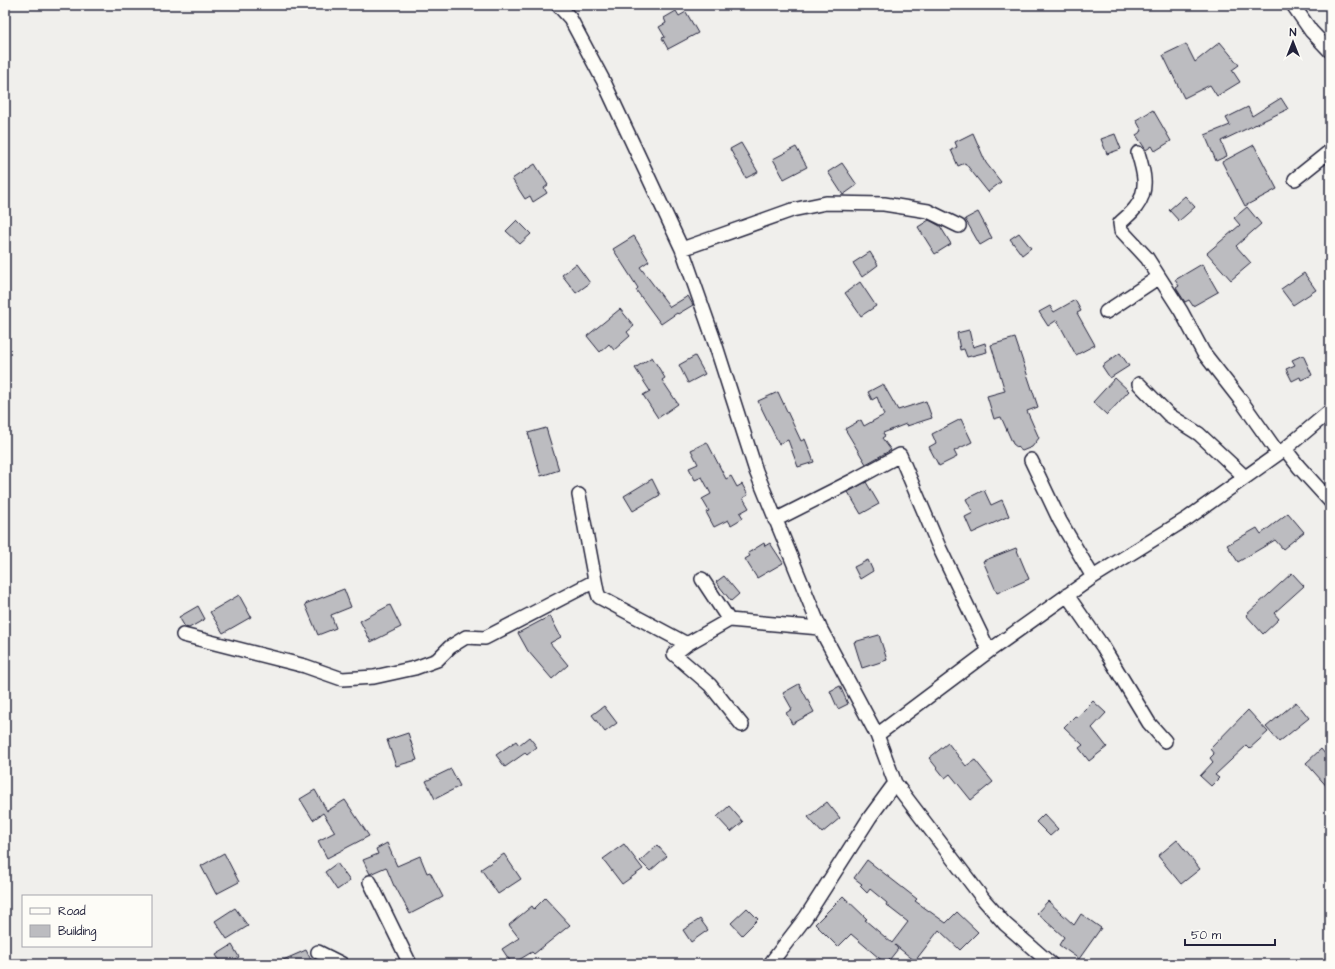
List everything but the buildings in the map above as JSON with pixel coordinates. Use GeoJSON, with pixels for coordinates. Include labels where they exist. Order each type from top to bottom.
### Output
{"type":"FeatureCollection","features":[{"type":"Feature","properties":{"kind":"street"},"geometry":{"type":"LineString","coordinates":[[558,5],[570,18],[604,82],[682,249],[715,343],[756,471],[775,520],[820,628],[877,735],[894,783],[984,900],[1006,924],[1051,964]]}},
{"type":"Feature","properties":{"kind":"street"},"geometry":{"type":"LineString","coordinates":[[1293,5],[1311,31],[1330,51]]}},
{"type":"Feature","properties":{"kind":"street"},"geometry":{"type":"LineString","coordinates":[[1295,179],[1330,151]]}},
{"type":"Feature","properties":{"kind":"street"},"geometry":{"type":"LineString","coordinates":[[1138,153],[1145,175],[1144,192],[1136,208],[1120,223],[1121,230],[1147,258],[1181,311],[1203,352],[1282,451],[1330,501]]}},
{"type":"Feature","properties":{"kind":"street"},"geometry":{"type":"LineString","coordinates":[[682,249],[792,210],[826,203],[884,204],[928,211],[959,226]]}},
{"type":"Feature","properties":{"kind":"street"},"geometry":{"type":"LineString","coordinates":[[1106,312],[1158,276]]}},
{"type":"Feature","properties":{"kind":"street"},"geometry":{"type":"LineString","coordinates":[[1139,384],[1169,415],[1199,434],[1245,477]]}},
{"type":"Feature","properties":{"kind":"street"},"geometry":{"type":"LineString","coordinates":[[877,735],[989,651],[1093,576],[1188,518],[1282,451],[1330,412]]}},
{"type":"Feature","properties":{"kind":"street"},"geometry":{"type":"LineString","coordinates":[[775,520],[900,455],[939,547],[989,651]]}},
{"type":"Feature","properties":{"kind":"street"},"geometry":{"type":"LineString","coordinates":[[1032,460],[1060,521],[1093,576]]}},
{"type":"Feature","properties":{"kind":"street"},"geometry":{"type":"LineString","coordinates":[[579,495],[599,596],[687,644]]}},
{"type":"Feature","properties":{"kind":"street"},"geometry":{"type":"LineString","coordinates":[[702,579],[729,620]]}},
{"type":"Feature","properties":{"kind":"street"},"geometry":{"type":"LineString","coordinates":[[183,635],[306,666],[342,679],[374,677],[437,660],[450,647],[466,637],[485,638],[595,581]]}},
{"type":"Feature","properties":{"kind":"street"},"geometry":{"type":"LineString","coordinates":[[1067,595],[1103,647],[1149,723],[1165,742]]}},
{"type":"Feature","properties":{"kind":"street"},"geometry":{"type":"LineString","coordinates":[[742,725],[710,685],[674,654],[687,644],[729,620],[820,628]]}},
{"type":"Feature","properties":{"kind":"street"},"geometry":{"type":"LineString","coordinates":[[770,964],[806,917],[870,817],[894,783]]}},
{"type":"Feature","properties":{"kind":"street"},"geometry":{"type":"LineString","coordinates":[[370,882],[410,964]]}},
{"type":"Feature","properties":{"kind":"street"},"geometry":{"type":"LineString","coordinates":[[318,952],[342,964]]}}]}
